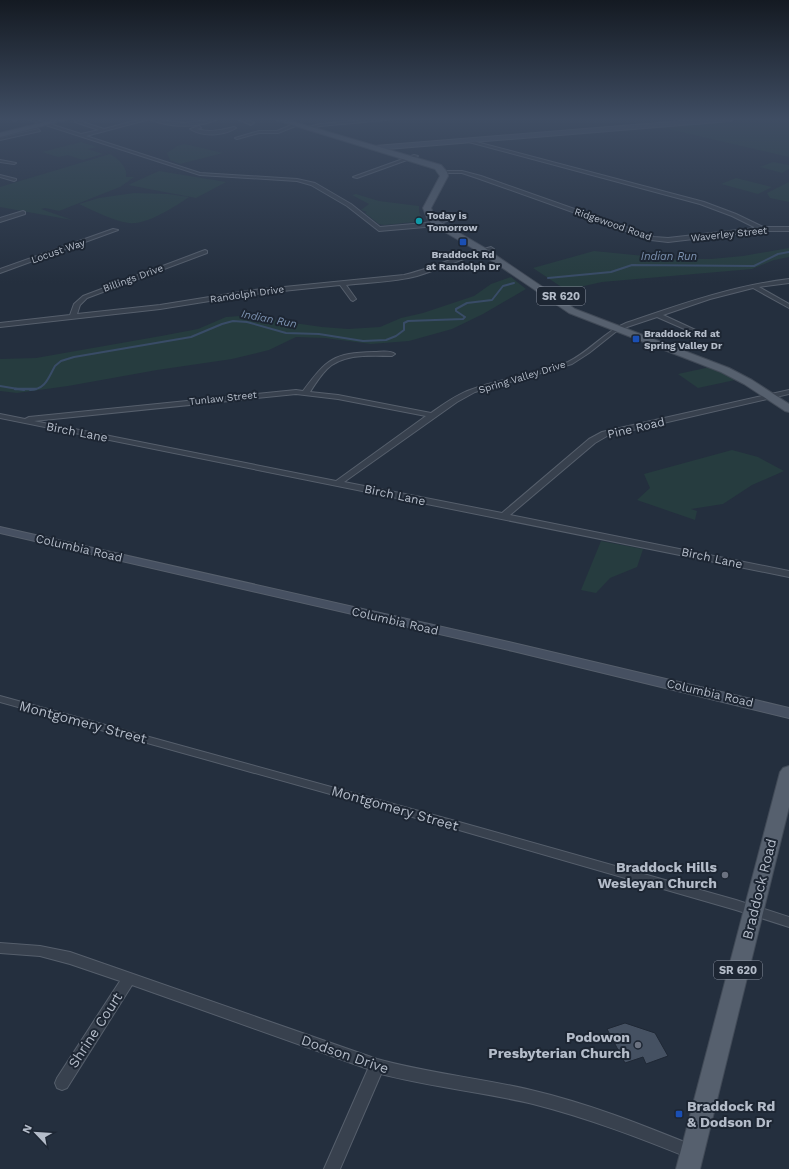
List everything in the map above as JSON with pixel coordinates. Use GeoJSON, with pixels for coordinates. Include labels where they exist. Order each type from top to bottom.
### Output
{"type":"FeatureCollection","features":[{"type":"Feature","properties":{"kind":"main road"},"geometry":{"type":"LineString","coordinates":[[440,222],[431,218],[427,208],[446,174]]}},
{"type":"Feature","properties":{"kind":"main road"},"geometry":{"type":"LineString","coordinates":[[448,186],[452,176],[449,174]]}},
{"type":"Feature","properties":{"kind":"main road","name":"SR 620"},"geometry":{"type":"LineString","coordinates":[[438,213],[440,222],[487,249],[573,304],[620,327],[725,370],[782,396],[789,409]]}},
{"type":"Feature","properties":{"kind":"main road","name":"Braddock Road"},"geometry":{"type":"LineString","coordinates":[[690,1161],[789,772]]}},
{"type":"Feature","properties":{"kind":"street"},"geometry":{"type":"LineString","coordinates":[[199,174],[297,180],[317,186],[328,194],[349,205],[379,229],[440,222]]}},
{"type":"Feature","properties":{"kind":"street"},"geometry":{"type":"LineString","coordinates":[[356,177],[366,174]]}},
{"type":"Feature","properties":{"kind":"street","name":"Ridgewood Road"},"geometry":{"type":"LineString","coordinates":[[468,174],[648,238],[668,240]]}},
{"type":"Feature","properties":{"kind":"street"},"geometry":{"type":"LineString","coordinates":[[592,174],[702,203],[734,215],[762,229]]}},
{"type":"Feature","properties":{"kind":"street"},"geometry":{"type":"LineString","coordinates":[[0,176],[14,180]]}},
{"type":"Feature","properties":{"kind":"street"},"geometry":{"type":"LineString","coordinates":[[0,220],[23,213]]}},
{"type":"Feature","properties":{"kind":"street","name":"Waverley Street"},"geometry":{"type":"LineString","coordinates":[[668,240],[762,229],[789,229]]}},
{"type":"Feature","properties":{"kind":"street","name":"Locust Way"},"geometry":{"type":"LineString","coordinates":[[0,271],[115,230]]}},
{"type":"Feature","properties":{"kind":"street","name":"Randolph Drive"},"geometry":{"type":"LineString","coordinates":[[0,325],[198,302],[252,292],[409,276],[463,256],[487,249]]}},
{"type":"Feature","properties":{"kind":"street","name":"Billings Drive"},"geometry":{"type":"LineString","coordinates":[[73,317],[77,304],[89,295],[205,252]]}},
{"type":"Feature","properties":{"kind":"street","name":"Spring Valley Drive"},"geometry":{"type":"LineString","coordinates":[[338,483],[431,415],[454,400],[473,391],[570,363],[620,327],[656,314],[720,293],[753,286],[789,281]]}},
{"type":"Feature","properties":{"kind":"street"},"geometry":{"type":"LineString","coordinates":[[341,283],[347,289],[353,300]]}},
{"type":"Feature","properties":{"kind":"street"},"geometry":{"type":"LineString","coordinates":[[753,286],[789,306]]}},
{"type":"Feature","properties":{"kind":"street"},"geometry":{"type":"LineString","coordinates":[[656,314],[700,334]]}},
{"type":"Feature","properties":{"kind":"street"},"geometry":{"type":"LineString","coordinates":[[306,392],[323,369],[335,360],[355,356],[392,354]]}},
{"type":"Feature","properties":{"kind":"street","name":"Tunlaw Street"},"geometry":{"type":"LineString","coordinates":[[14,419],[49,418],[276,393],[306,392],[431,415]]}},
{"type":"Feature","properties":{"kind":"street","name":"Pine Road"},"geometry":{"type":"LineString","coordinates":[[504,516],[592,441],[605,434],[782,396]]}},
{"type":"Feature","properties":{"kind":"street"},"geometry":{"type":"LineString","coordinates":[[86,434],[80,430],[78,424],[79,420],[90,413]]}},
{"type":"Feature","properties":{"kind":"street","name":"Birch Lane"},"geometry":{"type":"LineString","coordinates":[[0,416],[789,574]]}},
{"type":"Feature","properties":{"kind":"street","name":"Columbia Road"},"geometry":{"type":"LineString","coordinates":[[0,530],[513,647],[789,713]]}},
{"type":"Feature","properties":{"kind":"street","name":"Montgomery Street"},"geometry":{"type":"LineString","coordinates":[[0,700],[314,786],[754,910],[789,922]]}},
{"type":"Feature","properties":{"kind":"street","name":"Dodson Drive"},"geometry":{"type":"LineString","coordinates":[[0,948],[40,951],[70,958],[377,1066],[405,1074],[530,1097],[566,1106],[626,1126],[690,1161]]}},
{"type":"Feature","properties":{"kind":"street","name":"Shrine Court"},"geometry":{"type":"LineString","coordinates":[[62,1083],[129,978]]}},
{"type":"Feature","properties":{"kind":"street"},"geometry":{"type":"LineString","coordinates":[[332,1169],[377,1066]]}},
{"type":"Feature","properties":{"kind":"green space"},"geometry":{"type":"Polygon","coordinates":[[[45,174],[126,174],[126,177],[134,177],[120,187],[59,211],[45,208],[41,209],[72,220],[0,207],[0,187],[45,174]]]}},
{"type":"Feature","properties":{"kind":"green space"},"geometry":{"type":"Polygon","coordinates":[[[153,174],[175,174],[226,182],[196,198],[128,185],[153,174]]]}},
{"type":"Feature","properties":{"kind":"green space"},"geometry":{"type":"Polygon","coordinates":[[[736,178],[772,187],[758,194],[721,184],[736,178]]]}},
{"type":"Feature","properties":{"kind":"green space"},"geometry":{"type":"Polygon","coordinates":[[[789,182],[789,202],[770,198],[767,193],[789,182]]]}},
{"type":"Feature","properties":{"kind":"green space"},"geometry":{"type":"Polygon","coordinates":[[[134,193],[168,194],[189,197],[152,218],[136,223],[117,220],[79,204],[99,198],[134,193]]]}},
{"type":"Feature","properties":{"kind":"green space"},"geometry":{"type":"Polygon","coordinates":[[[356,194],[379,201],[419,206],[419,212],[424,221],[384,225],[379,224],[365,213],[367,212],[361,210],[369,204],[352,195],[356,194]]]}},
{"type":"Feature","properties":{"kind":"green space"},"geometry":{"type":"Polygon","coordinates":[[[789,248],[789,257],[774,260],[752,269],[602,282],[566,290],[533,268],[594,251],[675,259],[711,259],[743,256],[789,248]]]}},
{"type":"Feature","properties":{"kind":"green space"},"geometry":{"type":"Polygon","coordinates":[[[511,277],[526,289],[483,314],[452,329],[409,341],[371,344],[325,338],[296,337],[269,350],[232,359],[157,370],[68,386],[17,393],[0,391],[0,359],[36,358],[161,336],[198,329],[226,317],[254,315],[287,322],[348,329],[380,327],[401,318],[423,313],[474,296],[491,284],[511,277]]]}},
{"type":"Feature","properties":{"kind":"green space"},"geometry":{"type":"Polygon","coordinates":[[[710,367],[735,380],[698,388],[678,374],[710,367]]]}},
{"type":"Feature","properties":{"kind":"green space"},"geometry":{"type":"Polygon","coordinates":[[[732,450],[758,457],[784,471],[752,485],[723,504],[691,509],[697,511],[695,520],[637,500],[650,488],[644,474],[732,450]]]}},
{"type":"Feature","properties":{"kind":"green space"},"geometry":{"type":"Polygon","coordinates":[[[601,541],[643,549],[637,567],[610,578],[596,593],[581,590],[601,541]]]}},
{"type":"Feature","properties":{"kind":"building","name":"Podowon Presbyterian Church"},"geometry":{"type":"Polygon","coordinates":[[[625,1023],[655,1033],[668,1056],[646,1064],[643,1057],[625,1063],[607,1029],[625,1023]]]}},
{"type":"Feature","properties":{"kind":"waterway","name":"Indian Run"},"geometry":{"type":"LineString","coordinates":[[548,278],[611,272],[632,265],[754,266],[778,254],[789,252]]}},
{"type":"Feature","properties":{"kind":"waterway","name":"Indian Run"},"geometry":{"type":"LineString","coordinates":[[35,389],[40,388],[46,382],[55,366],[61,361],[74,357],[191,337],[233,321],[247,322],[286,333],[319,334],[363,341],[386,340],[396,336],[404,330],[404,323],[408,321],[463,319],[465,317],[456,311],[456,309],[467,303],[492,300],[503,286],[514,283]]}},
{"type":"Feature","properties":{"kind":"waterway","name":"Indian Run"},"geometry":{"type":"LineString","coordinates":[[0,386],[18,389]]}},
{"type":"Feature","properties":{"kind":"waterway","name":"Indian Run"},"geometry":{"type":"LineString","coordinates":[[18,389],[35,389]]}},
{"type":"Feature","properties":{"kind":"waterway","name":"Indian Run"},"geometry":{"type":"LineString","coordinates":[[18,389],[24,390]]}},
{"type":"Feature","properties":{"kind":"waterway","name":"Indian Run"},"geometry":{"type":"LineString","coordinates":[[30,390],[35,389]]}},
{"type":"Feature","properties":{"kind":"place","name":"Today is Tomorrow"},"geometry":{"type":"Point","coordinates":[419,221]}},
{"type":"Feature","properties":{"kind":"place","name":"Braddock Rd at Randolph Dr"},"geometry":{"type":"Point","coordinates":[463,242]}},
{"type":"Feature","properties":{"kind":"place","name":"Braddock Rd at Spring Valley Dr"},"geometry":{"type":"Point","coordinates":[636,339]}},
{"type":"Feature","properties":{"kind":"place","name":"Braddock Hills Wesleyan Church"},"geometry":{"type":"Point","coordinates":[725,875]}},
{"type":"Feature","properties":{"kind":"place","name":"Podowon Presbyterian Church"},"geometry":{"type":"Point","coordinates":[638,1045]}},
{"type":"Feature","properties":{"kind":"place","name":"Braddock Rd & Dodson Dr"},"geometry":{"type":"Point","coordinates":[679,1114]}}]}
